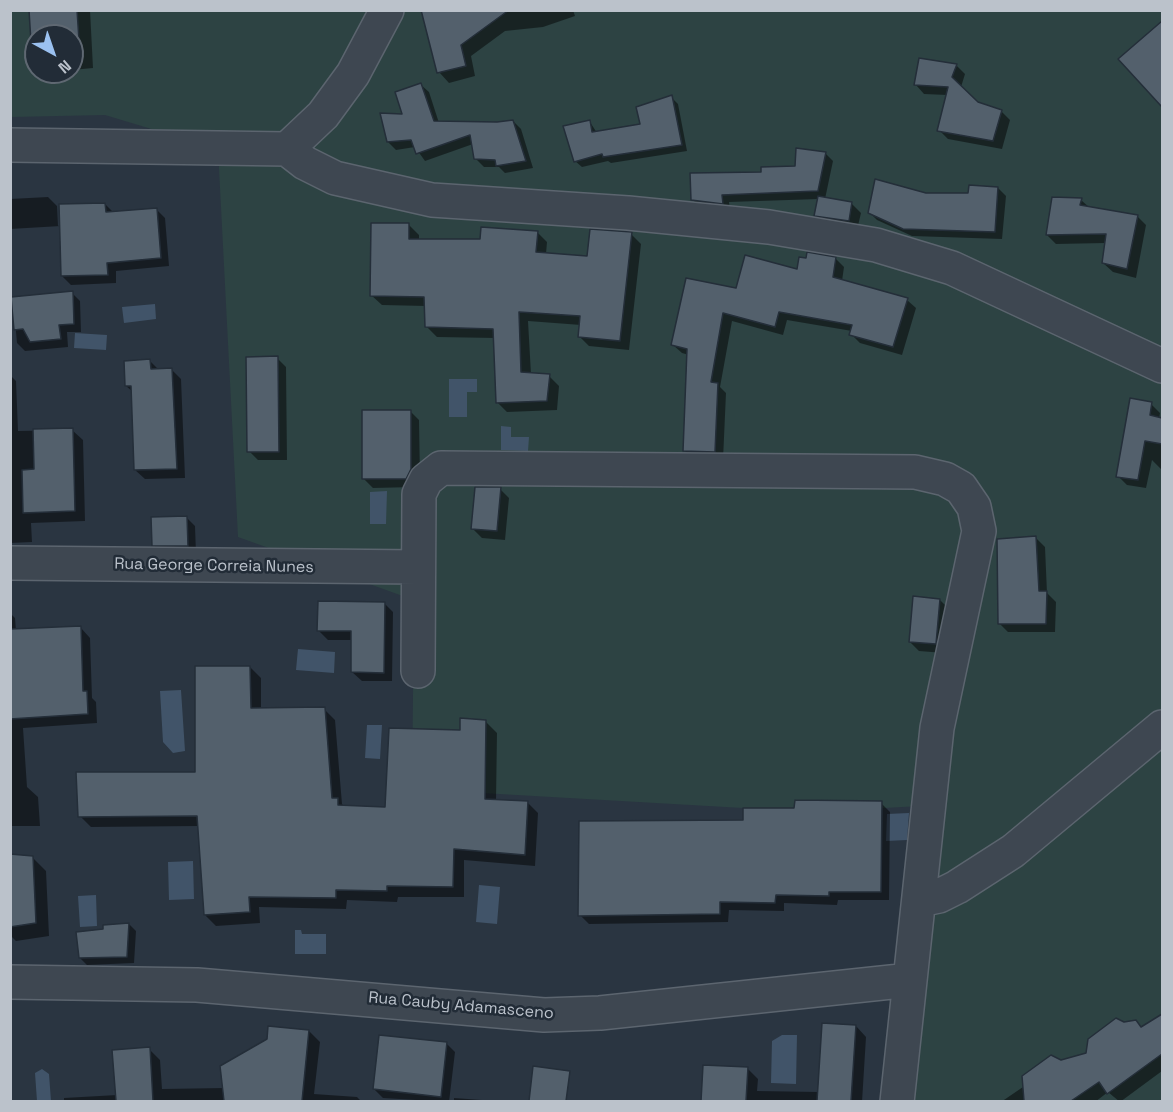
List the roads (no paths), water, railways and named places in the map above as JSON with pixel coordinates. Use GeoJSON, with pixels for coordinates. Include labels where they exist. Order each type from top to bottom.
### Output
{"type":"FeatureCollection","features":[{"type":"Feature","properties":{"kind":"street"},"geometry":{"type":"LineString","coordinates":[[287,149],[323,115],[353,74],[387,10]]}},
{"type":"Feature","properties":{"kind":"street"},"geometry":{"type":"LineString","coordinates":[[10,145],[287,149],[305,163],[334,178],[432,200],[628,213],[757,226],[876,244],[952,268],[1162,366]]}},
{"type":"Feature","properties":{"kind":"street"},"geometry":{"type":"LineString","coordinates":[[418,671],[419,494],[426,480],[441,468],[915,472],[945,479],[962,488],[974,507],[979,531],[938,728],[897,1101]]}},
{"type":"Feature","properties":{"kind":"street","name":"Rua George Correia Nunes"},"geometry":{"type":"LineString","coordinates":[[10,563],[418,567]]}},
{"type":"Feature","properties":{"kind":"street"},"geometry":{"type":"LineString","coordinates":[[920,900],[939,896],[957,887],[1013,851],[1162,727]]}},
{"type":"Feature","properties":{"kind":"street","name":"Rua Cauby Adamasceno"},"geometry":{"type":"LineString","coordinates":[[10,982],[197,985],[544,1015],[600,1013],[910,980]]}},
{"type":"Feature","properties":{"kind":"water"},"geometry":{"type":"Polygon","coordinates":[[[155,304],[156,319],[124,323],[122,307],[155,304]]]}},
{"type":"Feature","properties":{"kind":"water"},"geometry":{"type":"Polygon","coordinates":[[[75,333],[107,335],[106,350],[74,348],[75,333]]]}},
{"type":"Feature","properties":{"kind":"water"},"geometry":{"type":"Polygon","coordinates":[[[449,379],[477,379],[477,392],[467,392],[467,417],[449,417],[449,379]]]}},
{"type":"Feature","properties":{"kind":"water"},"geometry":{"type":"Polygon","coordinates":[[[501,426],[511,427],[511,437],[529,437],[528,451],[501,450],[501,426]]]}},
{"type":"Feature","properties":{"kind":"water"},"geometry":{"type":"Polygon","coordinates":[[[387,491],[386,524],[370,524],[370,492],[387,491]]]}},
{"type":"Feature","properties":{"kind":"water"},"geometry":{"type":"Polygon","coordinates":[[[298,649],[335,652],[334,673],[296,670],[298,649]]]}},
{"type":"Feature","properties":{"kind":"water"},"geometry":{"type":"Polygon","coordinates":[[[181,690],[185,751],[173,753],[163,742],[160,691],[181,690]]]}},
{"type":"Feature","properties":{"kind":"water"},"geometry":{"type":"Polygon","coordinates":[[[367,725],[382,725],[380,759],[365,758],[367,725]]]}},
{"type":"Feature","properties":{"kind":"water"},"geometry":{"type":"Polygon","coordinates":[[[909,813],[907,840],[886,841],[887,814],[909,813]]]}},
{"type":"Feature","properties":{"kind":"water"},"geometry":{"type":"Polygon","coordinates":[[[193,861],[194,899],[169,900],[168,862],[193,861]]]}},
{"type":"Feature","properties":{"kind":"water"},"geometry":{"type":"Polygon","coordinates":[[[479,885],[500,887],[497,924],[476,922],[479,885]]]}},
{"type":"Feature","properties":{"kind":"water"},"geometry":{"type":"Polygon","coordinates":[[[96,895],[97,926],[80,927],[78,896],[96,895]]]}},
{"type":"Feature","properties":{"kind":"water"},"geometry":{"type":"Polygon","coordinates":[[[295,930],[301,930],[302,934],[326,934],[326,954],[295,954],[295,930]]]}},
{"type":"Feature","properties":{"kind":"water"},"geometry":{"type":"Polygon","coordinates":[[[782,1035],[797,1035],[796,1084],[771,1083],[772,1041],[782,1035]]]}},
{"type":"Feature","properties":{"kind":"water"},"geometry":{"type":"Polygon","coordinates":[[[42,1069],[49,1074],[51,1101],[37,1101],[35,1073],[42,1069]]]}}]}
